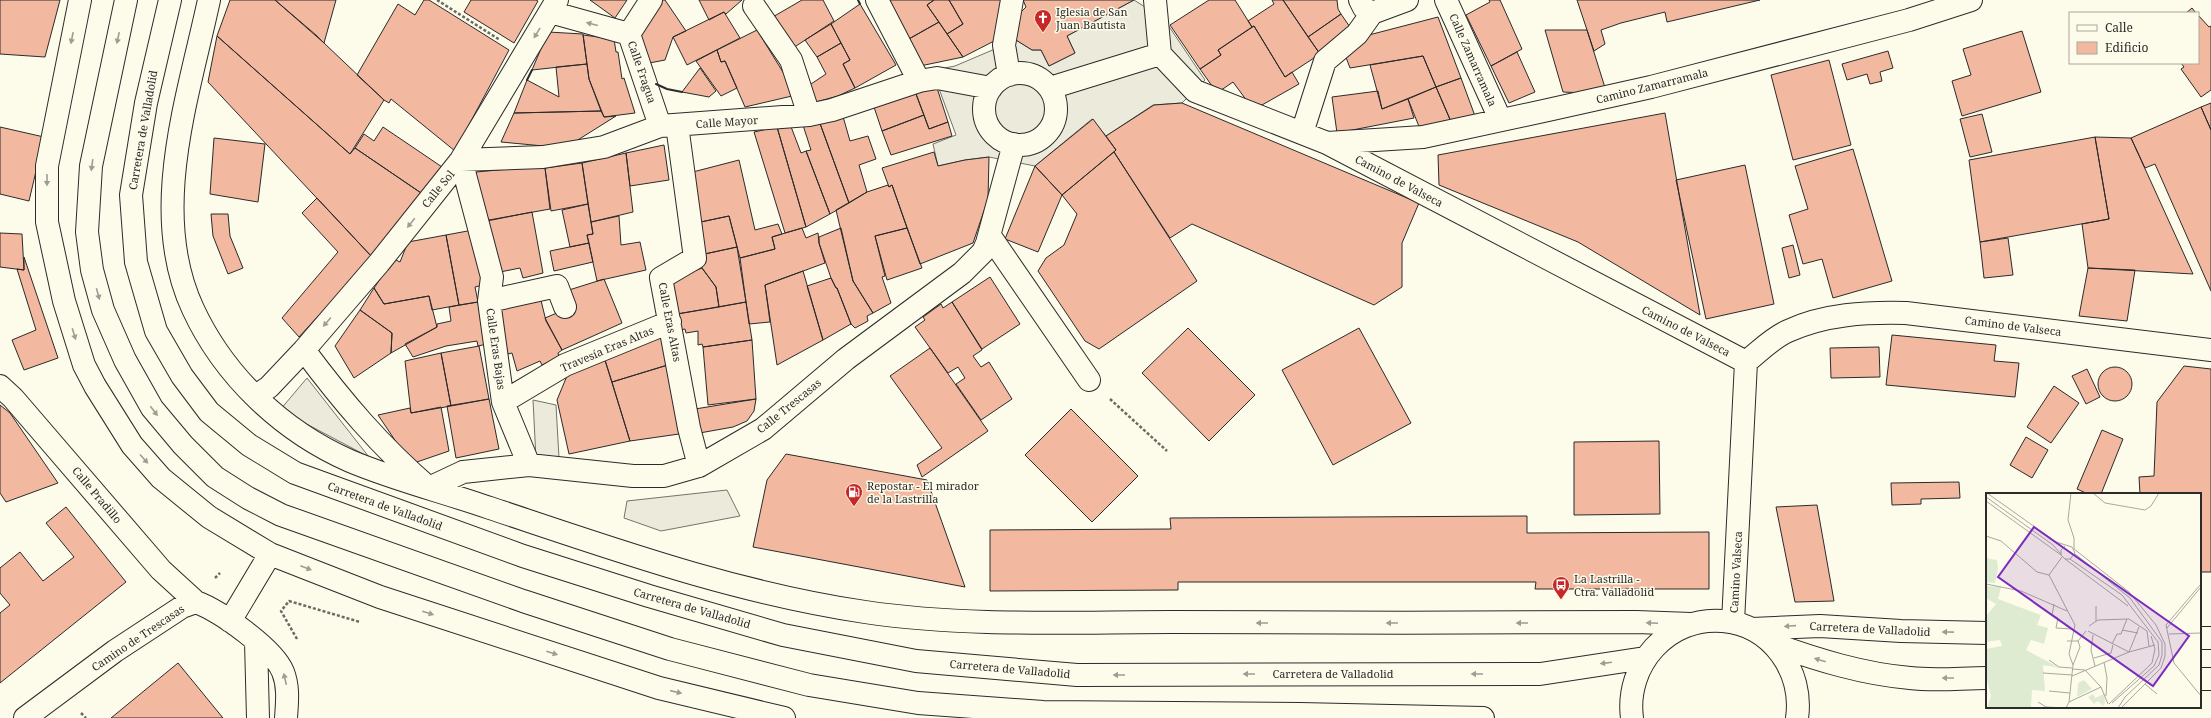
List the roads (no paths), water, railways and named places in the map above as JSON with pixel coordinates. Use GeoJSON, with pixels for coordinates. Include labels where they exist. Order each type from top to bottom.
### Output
{"type":"FeatureCollection","features":[{"type":"Feature","properties":{"kind":"main road"},"geometry":{"type":"LineString","coordinates":[[80,0],[47,166],[47,222],[64,301],[84,365],[95,386],[132,445],[161,478],[209,517],[270,554],[380,597],[659,688],[784,718]]}},
{"type":"Feature","properties":{"kind":"main road"},"geometry":{"type":"LineString","coordinates":[[126,0],[91,166],[87,232],[92,270],[103,310],[125,360],[152,408],[183,445],[215,477],[248,498],[281,515],[523,601],[670,649],[809,685],[918,702],[1043,712],[1300,714],[1483,718]]}},
{"type":"Feature","properties":{"kind":"main road","name":"Carretera de Valladolid"},"geometry":{"type":"LineString","coordinates":[[170,0],[146,103],[131,195],[136,262],[156,331],[182,376],[209,412],[249,445],[295,473],[523,556],[649,596],[783,635],[916,661],[1077,675],[1540,674],[1644,658]]}},
{"type":"Feature","properties":{"kind":"main road"},"geometry":{"type":"LineString","coordinates":[[209,0],[176,150],[171,212],[179,274],[192,308],[210,341],[231,371],[276,417],[303,436],[347,460],[647,561],[744,588],[873,613],[956,620],[1053,622],[1636,622],[1691,624]]}},
{"type":"Feature","properties":{"kind":"main road","name":"Calle Fragua"},"geometry":{"type":"LineString","coordinates":[[651,0],[629,34],[668,125]]}},
{"type":"Feature","properties":{"kind":"main road"},"geometry":{"type":"LineString","coordinates":[[877,0],[919,81]]}},
{"type":"Feature","properties":{"kind":"main road"},"geometry":{"type":"LineString","coordinates":[[1009,75],[1004,45],[1012,0]]}},
{"type":"Feature","properties":{"kind":"main road"},"geometry":{"type":"LineString","coordinates":[[1050,88],[1160,54],[1156,0]]}},
{"type":"Feature","properties":{"kind":"main road"},"geometry":{"type":"LineString","coordinates":[[1302,133],[1325,61],[1357,34],[1366,6],[1407,0]]}},
{"type":"Feature","properties":{"kind":"main road","name":"Calle Zamarramala"},"geometry":{"type":"LineString","coordinates":[[1446,0],[1500,119]]}},
{"type":"Feature","properties":{"kind":"main road","name":"Camino Zamarramala"},"geometry":{"type":"LineString","coordinates":[[1327,143],[1423,137],[1651,87],[1909,20],[1971,0]]}},
{"type":"Feature","properties":{"kind":"main road","name":"Calle Sol"},"geometry":{"type":"LineString","coordinates":[[256,396],[269,387],[304,350],[379,263],[461,160],[553,6],[629,34]]}},
{"type":"Feature","properties":{"kind":"main road"},"geometry":{"type":"LineString","coordinates":[[754,6],[791,60],[809,115]]}},
{"type":"Feature","properties":{"kind":"main road","name":"Camino de Valseca"},"geometry":{"type":"LineString","coordinates":[[1160,54],[1194,91],[1327,143],[1746,362],[1771,341],[1788,331],[1854,313],[1882,312],[1906,313],[2211,350]]}},
{"type":"Feature","properties":{"kind":"main road"},"geometry":{"type":"LineString","coordinates":[[1021,73],[1032,75],[1042,80],[1050,88],[1056,105],[1054,123],[1047,133],[1037,140],[1026,144],[1014,144],[1003,140],[993,132],[987,122],[984,110],[986,99],[991,88],[999,80],[1009,75],[1021,73]]}},
{"type":"Feature","properties":{"kind":"main road","name":"Calle Mayor"},"geometry":{"type":"LineString","coordinates":[[461,160],[543,157],[604,147],[668,125],[809,115],[832,110],[919,81],[937,78],[991,88]]}},
{"type":"Feature","properties":{"kind":"main road","name":"Calle Eras Altas"},"geometry":{"type":"LineString","coordinates":[[668,125],[695,258],[661,278],[689,428],[699,466]]}},
{"type":"Feature","properties":{"kind":"main road","name":"Calle Trescasas"},"geometry":{"type":"LineString","coordinates":[[429,488],[463,472],[529,465],[613,475],[648,477],[675,474],[699,466],[763,429],[846,359],[962,273],[983,252],[990,236],[1014,144]]}},
{"type":"Feature","properties":{"kind":"main road","name":"Calle Eras Bajas"},"geometry":{"type":"LineString","coordinates":[[461,160],[492,277],[489,301],[503,402],[529,465]]}},
{"type":"Feature","properties":{"kind":"main road"},"geometry":{"type":"LineString","coordinates":[[990,236],[1089,380]]}},
{"type":"Feature","properties":{"kind":"main road"},"geometry":{"type":"LineString","coordinates":[[489,301],[557,286],[565,307]]}},
{"type":"Feature","properties":{"kind":"main road","name":"Travesía Eras Altas"},"geometry":{"type":"LineString","coordinates":[[503,402],[565,365],[670,322]]}},
{"type":"Feature","properties":{"kind":"main road"},"geometry":{"type":"LineString","coordinates":[[304,350],[334,390],[379,443],[429,488]]}},
{"type":"Feature","properties":{"kind":"main road","name":"Camino Valseca"},"geometry":{"type":"LineString","coordinates":[[1743,626],[1738,522],[1746,362]]}},
{"type":"Feature","properties":{"kind":"main road","name":"Calle Pradillo"},"geometry":{"type":"LineString","coordinates":[[0,386],[18,404],[162,570],[196,602]]}},
{"type":"Feature","properties":{"kind":"main road"},"geometry":{"type":"LineString","coordinates":[[230,621],[270,554]]}},
{"type":"Feature","properties":{"kind":"main road","name":"Camino de Trescasas"},"geometry":{"type":"LineString","coordinates":[[25,718],[115,651],[182,608],[196,602],[230,621],[274,658],[284,674],[287,691],[286,718]]}},
{"type":"Feature","properties":{"kind":"main road","name":"Carretera de Valladolid"},"geometry":{"type":"LineString","coordinates":[[1691,624],[1712,620],[1743,626],[1820,626],[1901,631],[1986,633]]}},
{"type":"Feature","properties":{"kind":"main road"},"geometry":{"type":"LineString","coordinates":[[1632,718],[1632,696],[1634,683],[1644,658],[1664,638],[1691,624]]}},
{"type":"Feature","properties":{"kind":"main road"},"geometry":{"type":"LineString","coordinates":[[1743,626],[1773,644],[1822,661],[1883,675],[1912,678],[1986,678]]}},
{"type":"Feature","properties":{"kind":"main road"},"geometry":{"type":"LineString","coordinates":[[256,642],[258,718]]}},
{"type":"Feature","properties":{"kind":"main road"},"geometry":{"type":"LineString","coordinates":[[1773,644],[1788,663],[1796,684],[1798,708],[1797,718]]}},
{"type":"Feature","properties":{"kind":"place","name":"Iglesia de San Juan Bautista"},"geometry":{"type":"Point","coordinates":[1043,33]}},
{"type":"Feature","properties":{"kind":"place","name":"Repostar - El mirador de la Lastrilla"},"geometry":{"type":"Point","coordinates":[854,507]}},
{"type":"Feature","properties":{"kind":"place","name":"La Lastrilla - Ctra. Valladolid"},"geometry":{"type":"Point","coordinates":[1561,600]}}]}
